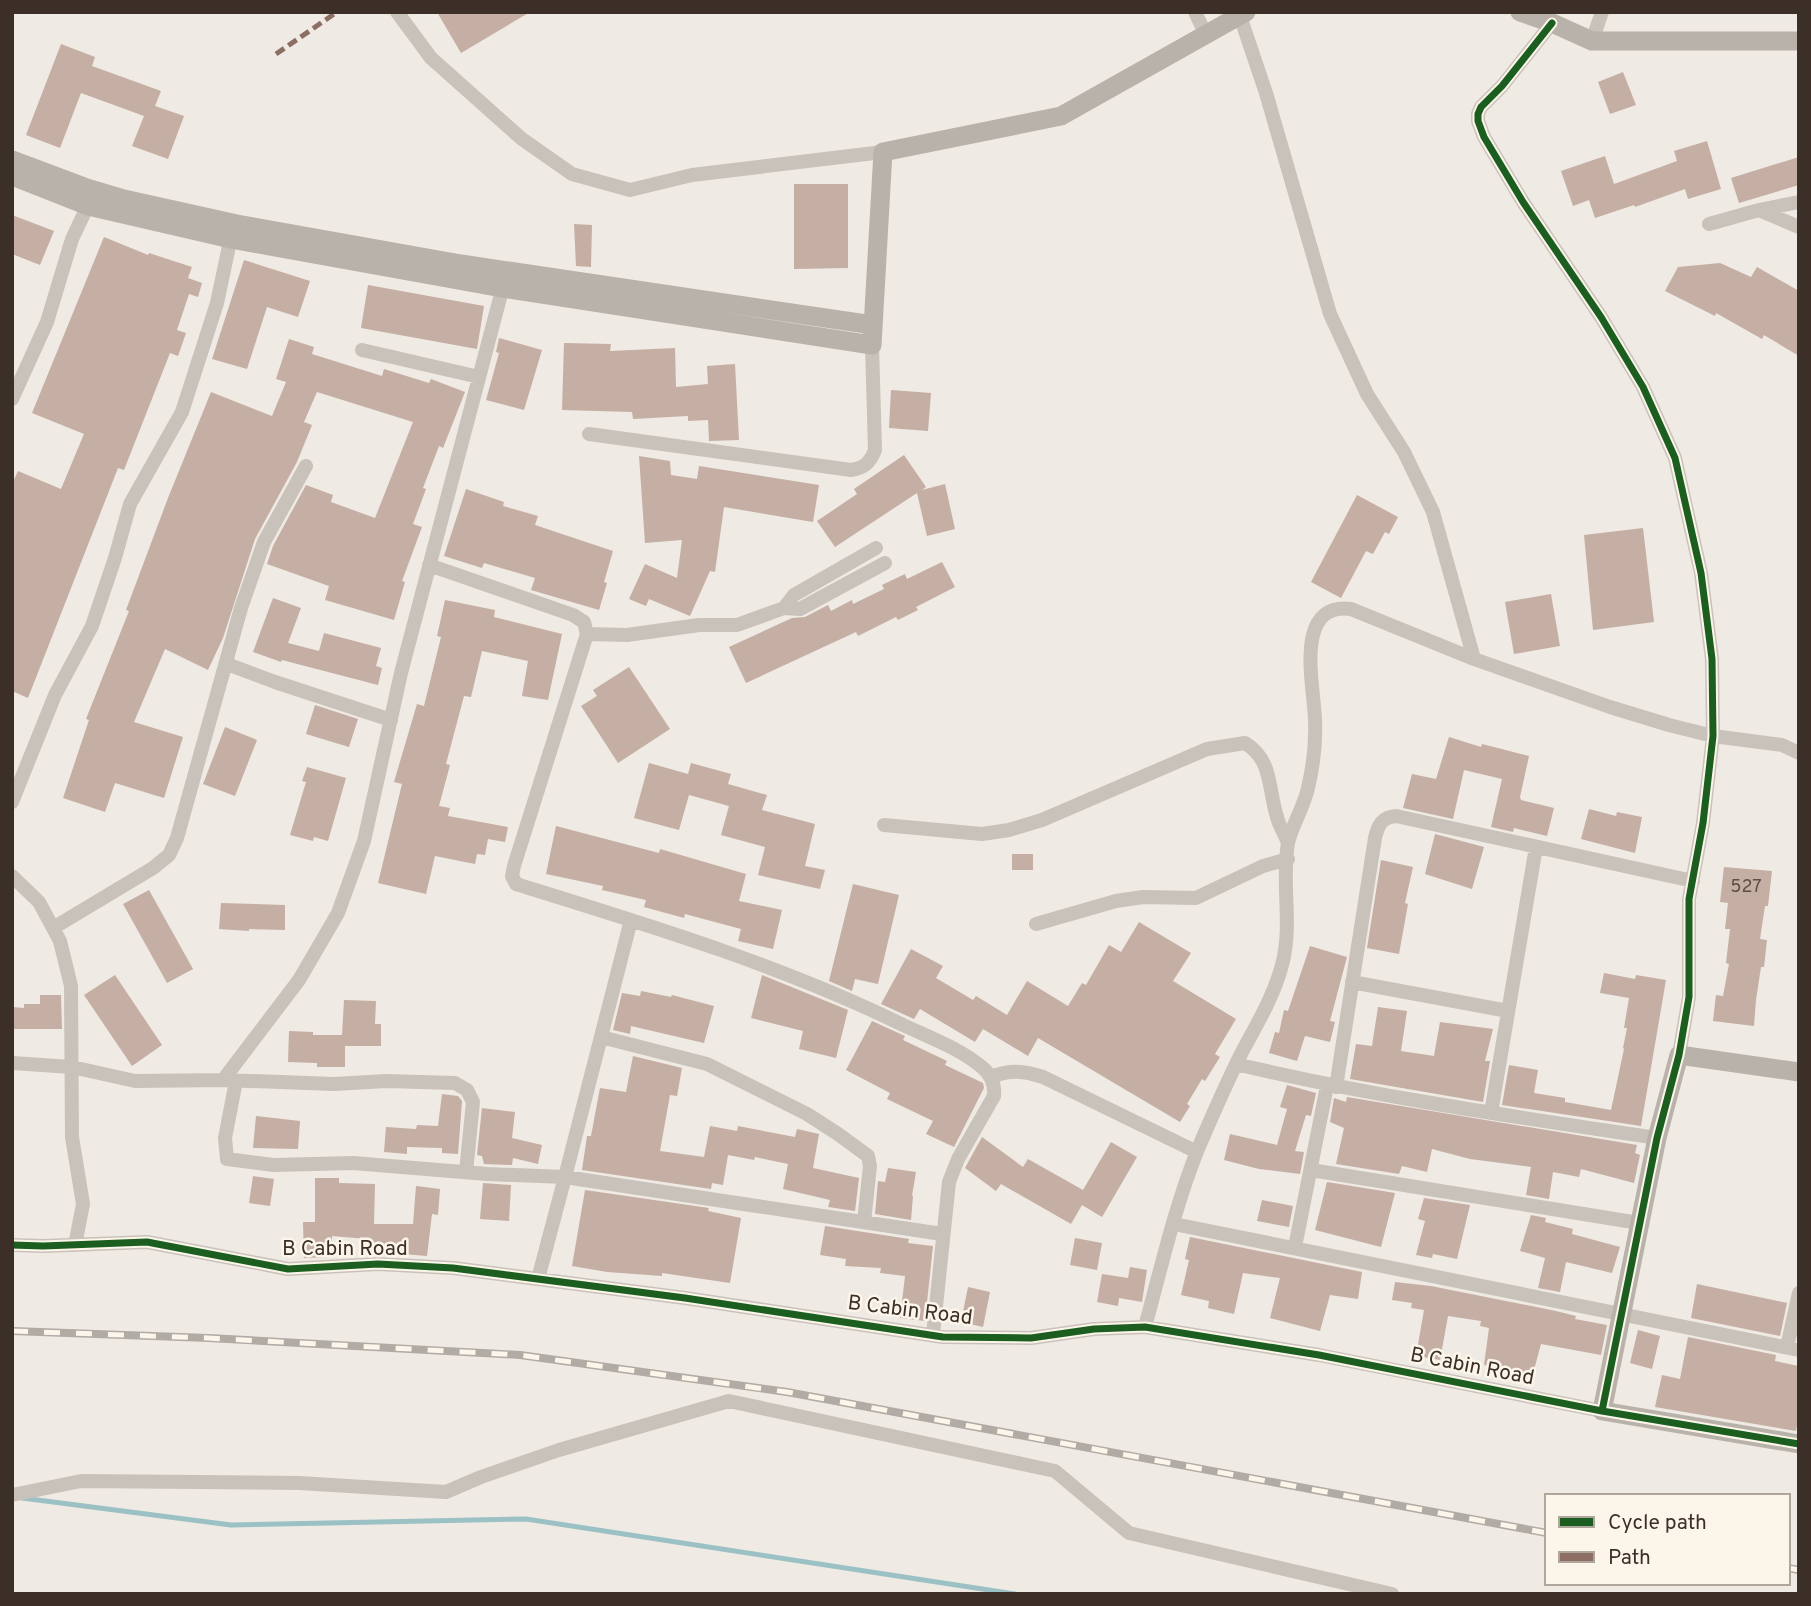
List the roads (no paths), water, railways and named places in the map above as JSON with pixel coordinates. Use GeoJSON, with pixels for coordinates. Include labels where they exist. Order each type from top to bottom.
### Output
{"type":"FeatureCollection","features":[{"type":"Feature","properties":{"kind":"street"},"geometry":{"type":"LineString","coordinates":[[397,12],[431,58],[522,139],[572,174],[630,190],[692,175],[883,152],[1061,116],[1243,14],[1329,314],[1367,394],[1404,453],[1433,512],[1474,659]]}},
{"type":"Feature","properties":{"kind":"street"},"geometry":{"type":"LineString","coordinates":[[1195,12],[1206,35]]}},
{"type":"Feature","properties":{"kind":"street"},"geometry":{"type":"LineString","coordinates":[[1520,12],[1592,41],[1799,41]]}},
{"type":"Feature","properties":{"kind":"street"},"geometry":{"type":"LineString","coordinates":[[1592,41],[1602,12]]}},
{"type":"Feature","properties":{"kind":"street"},"geometry":{"type":"LineString","coordinates":[[1552,23],[1502,86],[1481,107],[1478,121],[1523,202],[1601,317],[1643,387],[1675,458],[1701,573],[1712,659],[1713,736],[1703,823],[1689,899],[1689,997],[1679,1055],[1657,1138],[1639,1223],[1602,1411]]}},
{"type":"Feature","properties":{"kind":"street"},"geometry":{"type":"LineString","coordinates":[[589,434],[850,470],[861,468],[871,460],[875,450],[872,345],[883,152]]}},
{"type":"Feature","properties":{"kind":"street"},"geometry":{"type":"LineString","coordinates":[[12,160],[92,198]]}},
{"type":"Feature","properties":{"kind":"street"},"geometry":{"type":"LineString","coordinates":[[12,176],[92,198],[124,199],[232,231],[504,279],[743,316],[872,345]]}},
{"type":"Feature","properties":{"kind":"street"},"geometry":{"type":"LineString","coordinates":[[12,399],[47,322],[72,239],[92,198]]}},
{"type":"Feature","properties":{"kind":"street"},"geometry":{"type":"LineString","coordinates":[[1709,224],[1799,202]]}},
{"type":"Feature","properties":{"kind":"street"},"geometry":{"type":"LineString","coordinates":[[1759,210],[1799,227]]}},
{"type":"Feature","properties":{"kind":"street"},"geometry":{"type":"LineString","coordinates":[[12,802],[55,695],[92,626],[116,558],[130,504],[182,412],[217,303],[232,231]]}},
{"type":"Feature","properties":{"kind":"street"},"geometry":{"type":"LineString","coordinates":[[504,279],[429,565],[364,841],[338,913],[299,980],[229,1080],[225,1138],[227,1159],[274,1165],[353,1163],[565,1177],[943,1234]]}},
{"type":"Feature","properties":{"kind":"street"},"geometry":{"type":"LineString","coordinates":[[743,316],[873,325]]}},
{"type":"Feature","properties":{"kind":"street"},"geometry":{"type":"LineString","coordinates":[[362,350],[479,377]]}},
{"type":"Feature","properties":{"kind":"street"},"geometry":{"type":"LineString","coordinates":[[53,928],[153,868],[169,855],[177,838],[241,608],[264,542],[306,466]]}},
{"type":"Feature","properties":{"kind":"street"},"geometry":{"type":"LineString","coordinates":[[784,608],[794,595],[876,548]]}},
{"type":"Feature","properties":{"kind":"street"},"geometry":{"type":"LineString","coordinates":[[587,634],[627,635],[699,625],[737,625],[784,608],[800,609],[885,563]]}},
{"type":"Feature","properties":{"kind":"street"},"geometry":{"type":"LineString","coordinates":[[429,565],[573,615],[584,622],[587,634],[512,876],[516,884],[631,920],[861,1004],[957,1051],[991,1077],[993,1096],[958,1159],[949,1182],[933,1335]]}},
{"type":"Feature","properties":{"kind":"street"},"geometry":{"type":"LineString","coordinates":[[1145,1327],[1197,1152],[1236,1064],[1273,991],[1282,964],[1287,933],[1288,843],[1310,776],[1315,722],[1311,643],[1319,618],[1330,610],[1351,609],[1474,659],[1611,707],[1713,736],[1782,745],[1799,753]]}},
{"type":"Feature","properties":{"kind":"street"},"geometry":{"type":"LineString","coordinates":[[227,663],[275,682],[391,720]]}},
{"type":"Feature","properties":{"kind":"street"},"geometry":{"type":"LineString","coordinates":[[884,825],[982,834],[1009,830],[1042,820],[1207,749],[1245,743],[1254,748],[1265,763],[1277,817],[1288,843]]}},
{"type":"Feature","properties":{"kind":"street"},"geometry":{"type":"LineString","coordinates":[[1295,1247],[1352,982],[1375,838],[1382,821],[1396,816],[1693,881]]}},
{"type":"Feature","properties":{"kind":"street"},"geometry":{"type":"LineString","coordinates":[[1491,1113],[1536,847]]}},
{"type":"Feature","properties":{"kind":"street"},"geometry":{"type":"LineString","coordinates":[[1036,924],[1116,901],[1143,897],[1196,898],[1256,869],[1288,859]]}},
{"type":"Feature","properties":{"kind":"street"},"geometry":{"type":"LineString","coordinates":[[12,876],[39,902],[60,941],[71,986],[72,1138],[83,1204],[75,1245]]}},
{"type":"Feature","properties":{"kind":"street"},"geometry":{"type":"LineString","coordinates":[[538,1279],[631,920]]}},
{"type":"Feature","properties":{"kind":"street"},"geometry":{"type":"LineString","coordinates":[[1352,982],[1508,1012]]}},
{"type":"Feature","properties":{"kind":"street"},"geometry":{"type":"LineString","coordinates":[[601,1037],[708,1065],[807,1114],[838,1134],[868,1156],[870,1166],[864,1222]]}},
{"type":"Feature","properties":{"kind":"street"},"geometry":{"type":"LineString","coordinates":[[1679,1055],[1799,1072]]}},
{"type":"Feature","properties":{"kind":"street"},"geometry":{"type":"LineString","coordinates":[[12,1063],[72,1067],[135,1081],[455,1083],[467,1090],[473,1102],[466,1172]]}},
{"type":"Feature","properties":{"kind":"street"},"geometry":{"type":"LineString","coordinates":[[1236,1064],[1331,1087],[1657,1138]]}},
{"type":"Feature","properties":{"kind":"street"},"geometry":{"type":"LineString","coordinates":[[991,1077],[1005,1071],[1024,1071],[1043,1077],[1197,1152]]}},
{"type":"Feature","properties":{"kind":"street"},"geometry":{"type":"LineString","coordinates":[[1311,1170],[1639,1223]]}},
{"type":"Feature","properties":{"kind":"street"},"geometry":{"type":"LineString","coordinates":[[1174,1224],[1793,1349],[1799,1293]]}},
{"type":"Feature","properties":{"kind":"street","name":"B Cabin Road"},"geometry":{"type":"LineString","coordinates":[[12,1245],[147,1242],[288,1269],[378,1264],[453,1268],[933,1335],[1031,1338],[1094,1329],[1145,1327],[1319,1355],[1602,1411],[1799,1444]]}},
{"type":"Feature","properties":{"kind":"street"},"geometry":{"type":"LineString","coordinates":[[12,1495],[80,1481],[299,1483],[446,1492],[559,1450],[729,1401],[1055,1471],[1129,1533],[1392,1594]]}},
{"type":"Feature","properties":{"kind":"waterway"},"geometry":{"type":"LineString","coordinates":[[22,1498],[231,1525],[526,1519],[1015,1594]]}},
{"type":"Feature","properties":{"kind":"railway"},"geometry":{"type":"LineString","coordinates":[[12,1331],[208,1338],[520,1355],[787,1392],[1545,1533]]}},
{"type":"Feature","properties":{"kind":"railway"},"geometry":{"type":"LineString","coordinates":[[1790,1568],[1799,1570]]}}]}
